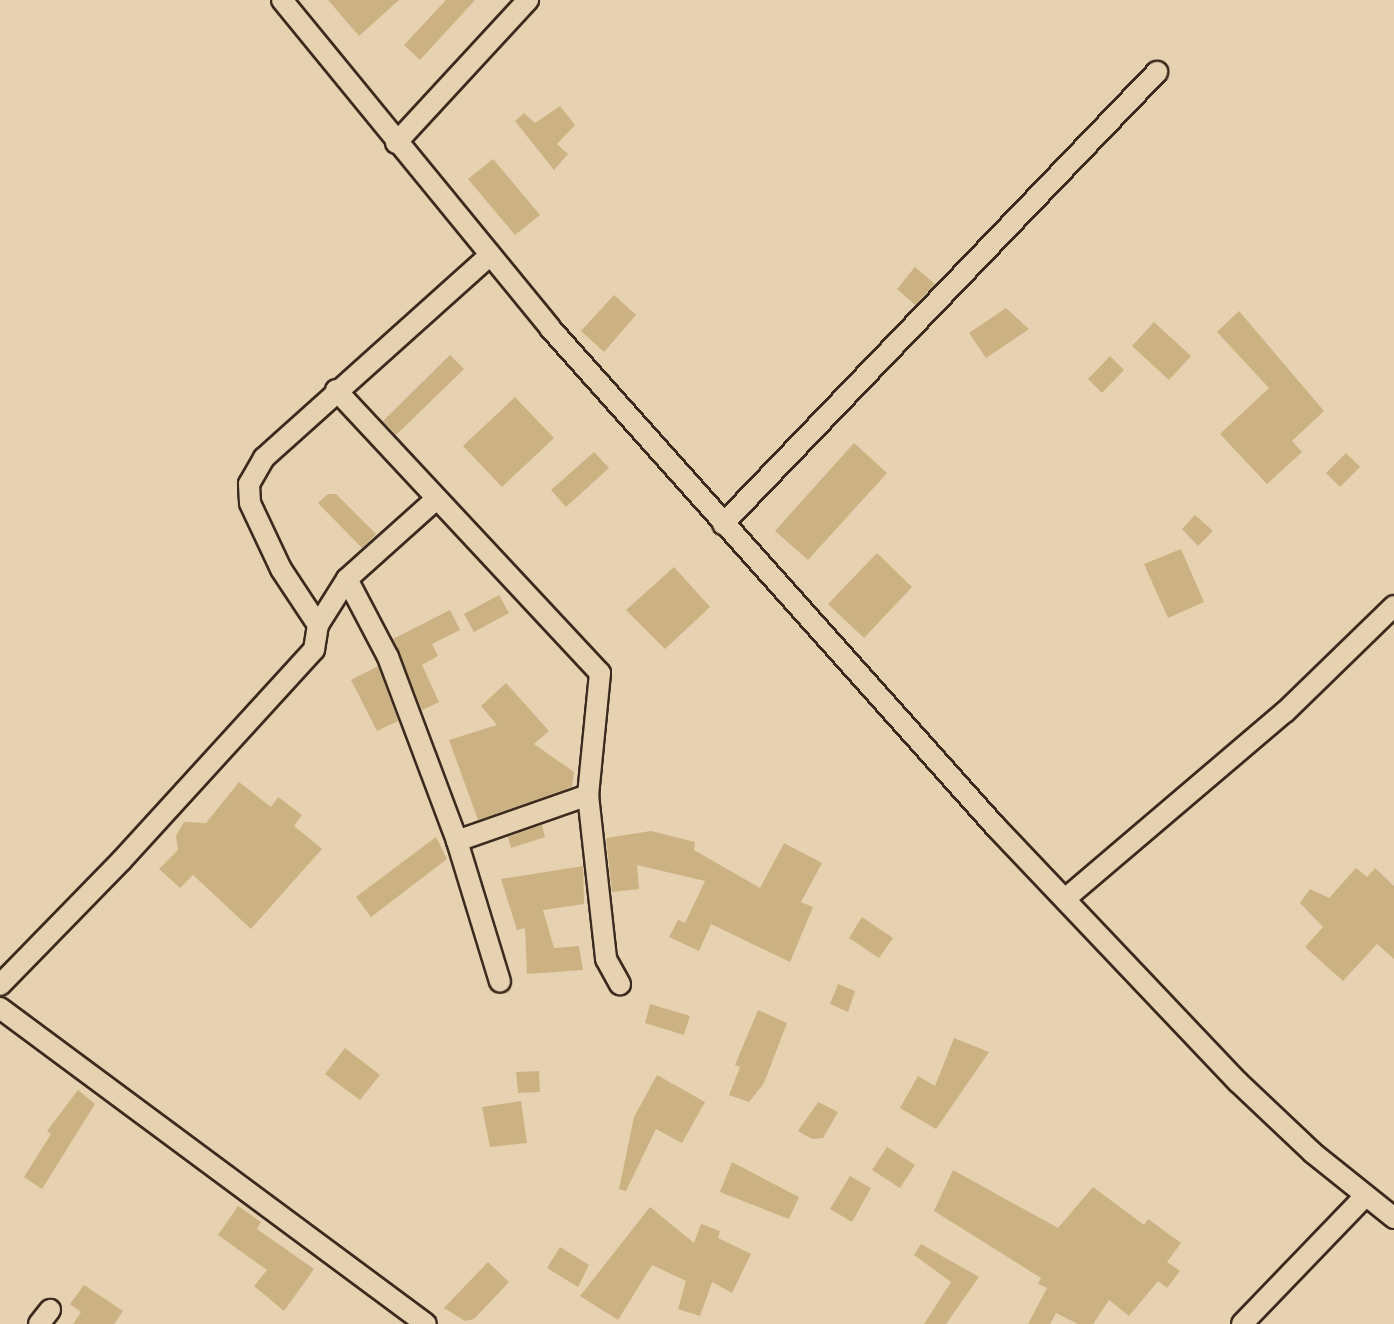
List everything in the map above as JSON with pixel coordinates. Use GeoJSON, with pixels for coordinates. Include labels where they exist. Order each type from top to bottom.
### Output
{"type":"FeatureCollection","features":[{"type":"Feature","properties":{"kind":"street"},"geometry":{"type":"LineString","coordinates":[[282,0],[490,255],[723,524],[1065,899],[1238,1082],[1365,1196],[1394,1218]]}},
{"type":"Feature","properties":{"kind":"street"},"geometry":{"type":"LineString","coordinates":[[396,143],[528,0]]}},
{"type":"Feature","properties":{"kind":"street"},"geometry":{"type":"LineString","coordinates":[[723,524],[1157,72]]}},
{"type":"Feature","properties":{"kind":"street"},"geometry":{"type":"LineString","coordinates":[[318,625],[281,569],[250,503],[249,484],[264,458],[336,390],[490,255]]}},
{"type":"Feature","properties":{"kind":"street"},"geometry":{"type":"LineString","coordinates":[[336,390],[435,500],[600,673],[588,795],[606,959],[620,984]]}},
{"type":"Feature","properties":{"kind":"street"},"geometry":{"type":"LineString","coordinates":[[0,985],[289,680],[314,650],[318,625],[347,579],[435,500]]}},
{"type":"Feature","properties":{"kind":"street"},"geometry":{"type":"LineString","coordinates":[[347,579],[388,657],[457,841],[500,982]]}},
{"type":"Feature","properties":{"kind":"street"},"geometry":{"type":"LineString","coordinates":[[1065,899],[1285,712],[1394,606]]}},
{"type":"Feature","properties":{"kind":"street"},"geometry":{"type":"LineString","coordinates":[[457,841],[588,795]]}},
{"type":"Feature","properties":{"kind":"street"},"geometry":{"type":"LineString","coordinates":[[0,1008],[426,1324]]}},
{"type":"Feature","properties":{"kind":"street"},"geometry":{"type":"LineString","coordinates":[[1242,1324],[1365,1196]]}},
{"type":"Feature","properties":{"kind":"building"},"geometry":{"type":"Polygon","coordinates":[[[328,0],[399,0],[359,36],[328,0]]]}},
{"type":"Feature","properties":{"kind":"building"},"geometry":{"type":"Polygon","coordinates":[[[446,0],[475,0],[420,60],[404,45],[446,0]]]}},
{"type":"Feature","properties":{"kind":"building"},"geometry":{"type":"Polygon","coordinates":[[[560,106],[575,125],[557,144],[568,154],[554,170],[515,121],[524,113],[535,123],[560,106]]]}},
{"type":"Feature","properties":{"kind":"building"},"geometry":{"type":"Polygon","coordinates":[[[493,159],[540,215],[515,235],[468,179],[493,159]]]}},
{"type":"Feature","properties":{"kind":"building"},"geometry":{"type":"Polygon","coordinates":[[[915,267],[935,284],[915,305],[897,289],[915,267]]]}},
{"type":"Feature","properties":{"kind":"building"},"geometry":{"type":"Polygon","coordinates":[[[614,295],[636,315],[604,352],[581,331],[614,295]]]}},
{"type":"Feature","properties":{"kind":"building"},"geometry":{"type":"Polygon","coordinates":[[[1006,308],[1029,329],[986,358],[969,333],[1006,308]]]}},
{"type":"Feature","properties":{"kind":"building"},"geometry":{"type":"Polygon","coordinates":[[[1239,311],[1324,411],[1292,441],[1302,452],[1267,484],[1220,434],[1269,388],[1217,332],[1239,311]]]}},
{"type":"Feature","properties":{"kind":"building"},"geometry":{"type":"Polygon","coordinates":[[[1154,322],[1191,356],[1169,380],[1132,346],[1154,322]]]}},
{"type":"Feature","properties":{"kind":"building"},"geometry":{"type":"Polygon","coordinates":[[[450,355],[464,369],[396,435],[383,421],[450,355]]]}},
{"type":"Feature","properties":{"kind":"building"},"geometry":{"type":"Polygon","coordinates":[[[1110,356],[1124,370],[1102,393],[1088,379],[1110,356]]]}},
{"type":"Feature","properties":{"kind":"building"},"geometry":{"type":"Polygon","coordinates":[[[515,397],[554,438],[502,487],[463,446],[515,397]]]}},
{"type":"Feature","properties":{"kind":"building"},"geometry":{"type":"Polygon","coordinates":[[[854,443],[887,473],[808,560],[775,531],[854,443]]]}},
{"type":"Feature","properties":{"kind":"building"},"geometry":{"type":"Polygon","coordinates":[[[594,452],[609,468],[566,507],[551,490],[594,452]]]}},
{"type":"Feature","properties":{"kind":"building"},"geometry":{"type":"Polygon","coordinates":[[[1346,453],[1360,467],[1340,487],[1326,473],[1346,453]]]}},
{"type":"Feature","properties":{"kind":"building"},"geometry":{"type":"Polygon","coordinates":[[[328,494],[336,494],[376,534],[362,548],[318,503],[328,494]]]}},
{"type":"Feature","properties":{"kind":"building"},"geometry":{"type":"Polygon","coordinates":[[[1195,515],[1213,531],[1198,546],[1182,529],[1195,515]]]}},
{"type":"Feature","properties":{"kind":"building"},"geometry":{"type":"Polygon","coordinates":[[[1181,549],[1204,602],[1168,618],[1144,564],[1181,549]]]}},
{"type":"Feature","properties":{"kind":"building"},"geometry":{"type":"Polygon","coordinates":[[[877,553],[912,587],[864,638],[828,604],[877,553]]]}},
{"type":"Feature","properties":{"kind":"building"},"geometry":{"type":"Polygon","coordinates":[[[674,567],[710,607],[665,649],[626,610],[674,567]]]}},
{"type":"Feature","properties":{"kind":"building"},"geometry":{"type":"Polygon","coordinates":[[[499,595],[509,613],[474,632],[464,614],[499,595]]]}},
{"type":"Feature","properties":{"kind":"building"},"geometry":{"type":"Polygon","coordinates":[[[450,610],[460,630],[432,644],[438,656],[422,665],[439,702],[422,710],[393,639],[450,610]]]}},
{"type":"Feature","properties":{"kind":"building"},"geometry":{"type":"Polygon","coordinates":[[[378,666],[398,721],[377,731],[351,680],[378,666]]]}},
{"type":"Feature","properties":{"kind":"building"},"geometry":{"type":"Polygon","coordinates":[[[506,683],[549,731],[534,744],[574,772],[572,787],[478,820],[449,740],[497,725],[481,706],[506,683]]]}},
{"type":"Feature","properties":{"kind":"building"},"geometry":{"type":"Polygon","coordinates":[[[239,782],[271,807],[278,797],[302,815],[294,826],[322,849],[251,929],[193,875],[180,888],[159,869],[178,850],[176,836],[184,822],[206,823],[239,782]]]}},
{"type":"Feature","properties":{"kind":"building"},"geometry":{"type":"Polygon","coordinates":[[[542,825],[545,837],[511,848],[508,837],[542,825]]]}},
{"type":"Feature","properties":{"kind":"building"},"geometry":{"type":"Polygon","coordinates":[[[651,831],[695,842],[694,850],[760,888],[784,843],[822,863],[801,902],[813,907],[790,962],[711,924],[699,951],[669,937],[678,920],[685,923],[705,881],[637,865],[639,889],[612,892],[606,838],[651,831]]]}},
{"type":"Feature","properties":{"kind":"building"},"geometry":{"type":"Polygon","coordinates":[[[436,837],[447,859],[371,917],[356,897],[436,837]]]}},
{"type":"Feature","properties":{"kind":"building"},"geometry":{"type":"Polygon","coordinates":[[[583,866],[584,904],[543,910],[554,948],[579,946],[583,970],[527,974],[525,928],[517,930],[501,879],[583,866]]]}},
{"type":"Feature","properties":{"kind":"building"},"geometry":{"type":"Polygon","coordinates":[[[1356,868],[1367,877],[1375,868],[1394,886],[1394,959],[1377,944],[1343,981],[1305,947],[1323,927],[1300,903],[1310,889],[1329,898],[1356,868]]]}},
{"type":"Feature","properties":{"kind":"building"},"geometry":{"type":"Polygon","coordinates":[[[862,917],[893,938],[879,958],[849,938],[862,917]]]}},
{"type":"Feature","properties":{"kind":"building"},"geometry":{"type":"Polygon","coordinates":[[[838,984],[855,991],[848,1012],[830,1004],[838,984]]]}},
{"type":"Feature","properties":{"kind":"building"},"geometry":{"type":"Polygon","coordinates":[[[650,1004],[690,1016],[684,1035],[645,1023],[650,1004]]]}},
{"type":"Feature","properties":{"kind":"building"},"geometry":{"type":"Polygon","coordinates":[[[758,1010],[787,1023],[764,1083],[749,1102],[729,1095],[740,1067],[735,1065],[758,1010]]]}},
{"type":"Feature","properties":{"kind":"building"},"geometry":{"type":"Polygon","coordinates":[[[954,1038],[989,1052],[936,1129],[900,1108],[918,1076],[935,1086],[954,1038]]]}},
{"type":"Feature","properties":{"kind":"building"},"geometry":{"type":"Polygon","coordinates":[[[345,1048],[380,1075],[360,1100],[325,1074],[345,1048]]]}},
{"type":"Feature","properties":{"kind":"building"},"geometry":{"type":"Polygon","coordinates":[[[539,1071],[540,1092],[518,1093],[516,1072],[539,1071]]]}},
{"type":"Feature","properties":{"kind":"building"},"geometry":{"type":"Polygon","coordinates":[[[657,1075],[705,1102],[682,1143],[656,1129],[626,1191],[619,1189],[634,1117],[657,1075]]]}},
{"type":"Feature","properties":{"kind":"building"},"geometry":{"type":"Polygon","coordinates":[[[78,1090],[95,1104],[42,1189],[24,1177],[51,1134],[47,1131],[78,1090]]]}},
{"type":"Feature","properties":{"kind":"building"},"geometry":{"type":"Polygon","coordinates":[[[521,1101],[527,1143],[490,1147],[482,1107],[521,1101]]]}},
{"type":"Feature","properties":{"kind":"building"},"geometry":{"type":"Polygon","coordinates":[[[818,1102],[838,1112],[823,1138],[812,1139],[798,1131],[818,1102]]]}},
{"type":"Feature","properties":{"kind":"building"},"geometry":{"type":"Polygon","coordinates":[[[887,1147],[915,1165],[900,1188],[872,1170],[887,1147]]]}},
{"type":"Feature","properties":{"kind":"building"},"geometry":{"type":"Polygon","coordinates":[[[732,1162],[799,1197],[789,1219],[720,1192],[732,1162]]]}},
{"type":"Feature","properties":{"kind":"building"},"geometry":{"type":"Polygon","coordinates":[[[953,1170],[1058,1228],[1093,1187],[1144,1225],[1148,1219],[1181,1243],[1167,1262],[1180,1271],[1167,1288],[1158,1281],[1129,1316],[1109,1300],[1093,1324],[1078,1324],[1056,1313],[1050,1324],[1028,1324],[1047,1288],[1038,1284],[1041,1278],[934,1211],[953,1170]]]}},
{"type":"Feature","properties":{"kind":"building"},"geometry":{"type":"Polygon","coordinates":[[[850,1176],[871,1188],[852,1222],[830,1209],[850,1176]]]}},
{"type":"Feature","properties":{"kind":"building"},"geometry":{"type":"Polygon","coordinates":[[[238,1206],[261,1222],[257,1229],[314,1269],[284,1311],[254,1286],[267,1270],[218,1235],[238,1206]]]}},
{"type":"Feature","properties":{"kind":"building"},"geometry":{"type":"Polygon","coordinates":[[[650,1207],[694,1243],[701,1224],[720,1231],[718,1238],[751,1254],[732,1293],[712,1282],[700,1316],[678,1309],[686,1281],[652,1265],[618,1320],[580,1296],[650,1207]]]}},
{"type":"Feature","properties":{"kind":"building"},"geometry":{"type":"Polygon","coordinates":[[[921,1244],[979,1277],[946,1324],[924,1324],[951,1282],[914,1255],[921,1244]]]}},
{"type":"Feature","properties":{"kind":"building"},"geometry":{"type":"Polygon","coordinates":[[[560,1247],[589,1265],[578,1287],[547,1268],[560,1247]]]}},
{"type":"Feature","properties":{"kind":"building"},"geometry":{"type":"Polygon","coordinates":[[[488,1262],[509,1282],[474,1319],[465,1321],[444,1308],[488,1262]]]}},
{"type":"Feature","properties":{"kind":"building"},"geometry":{"type":"Polygon","coordinates":[[[84,1285],[123,1311],[114,1324],[73,1324],[81,1312],[70,1304],[84,1285]]]}}]}
